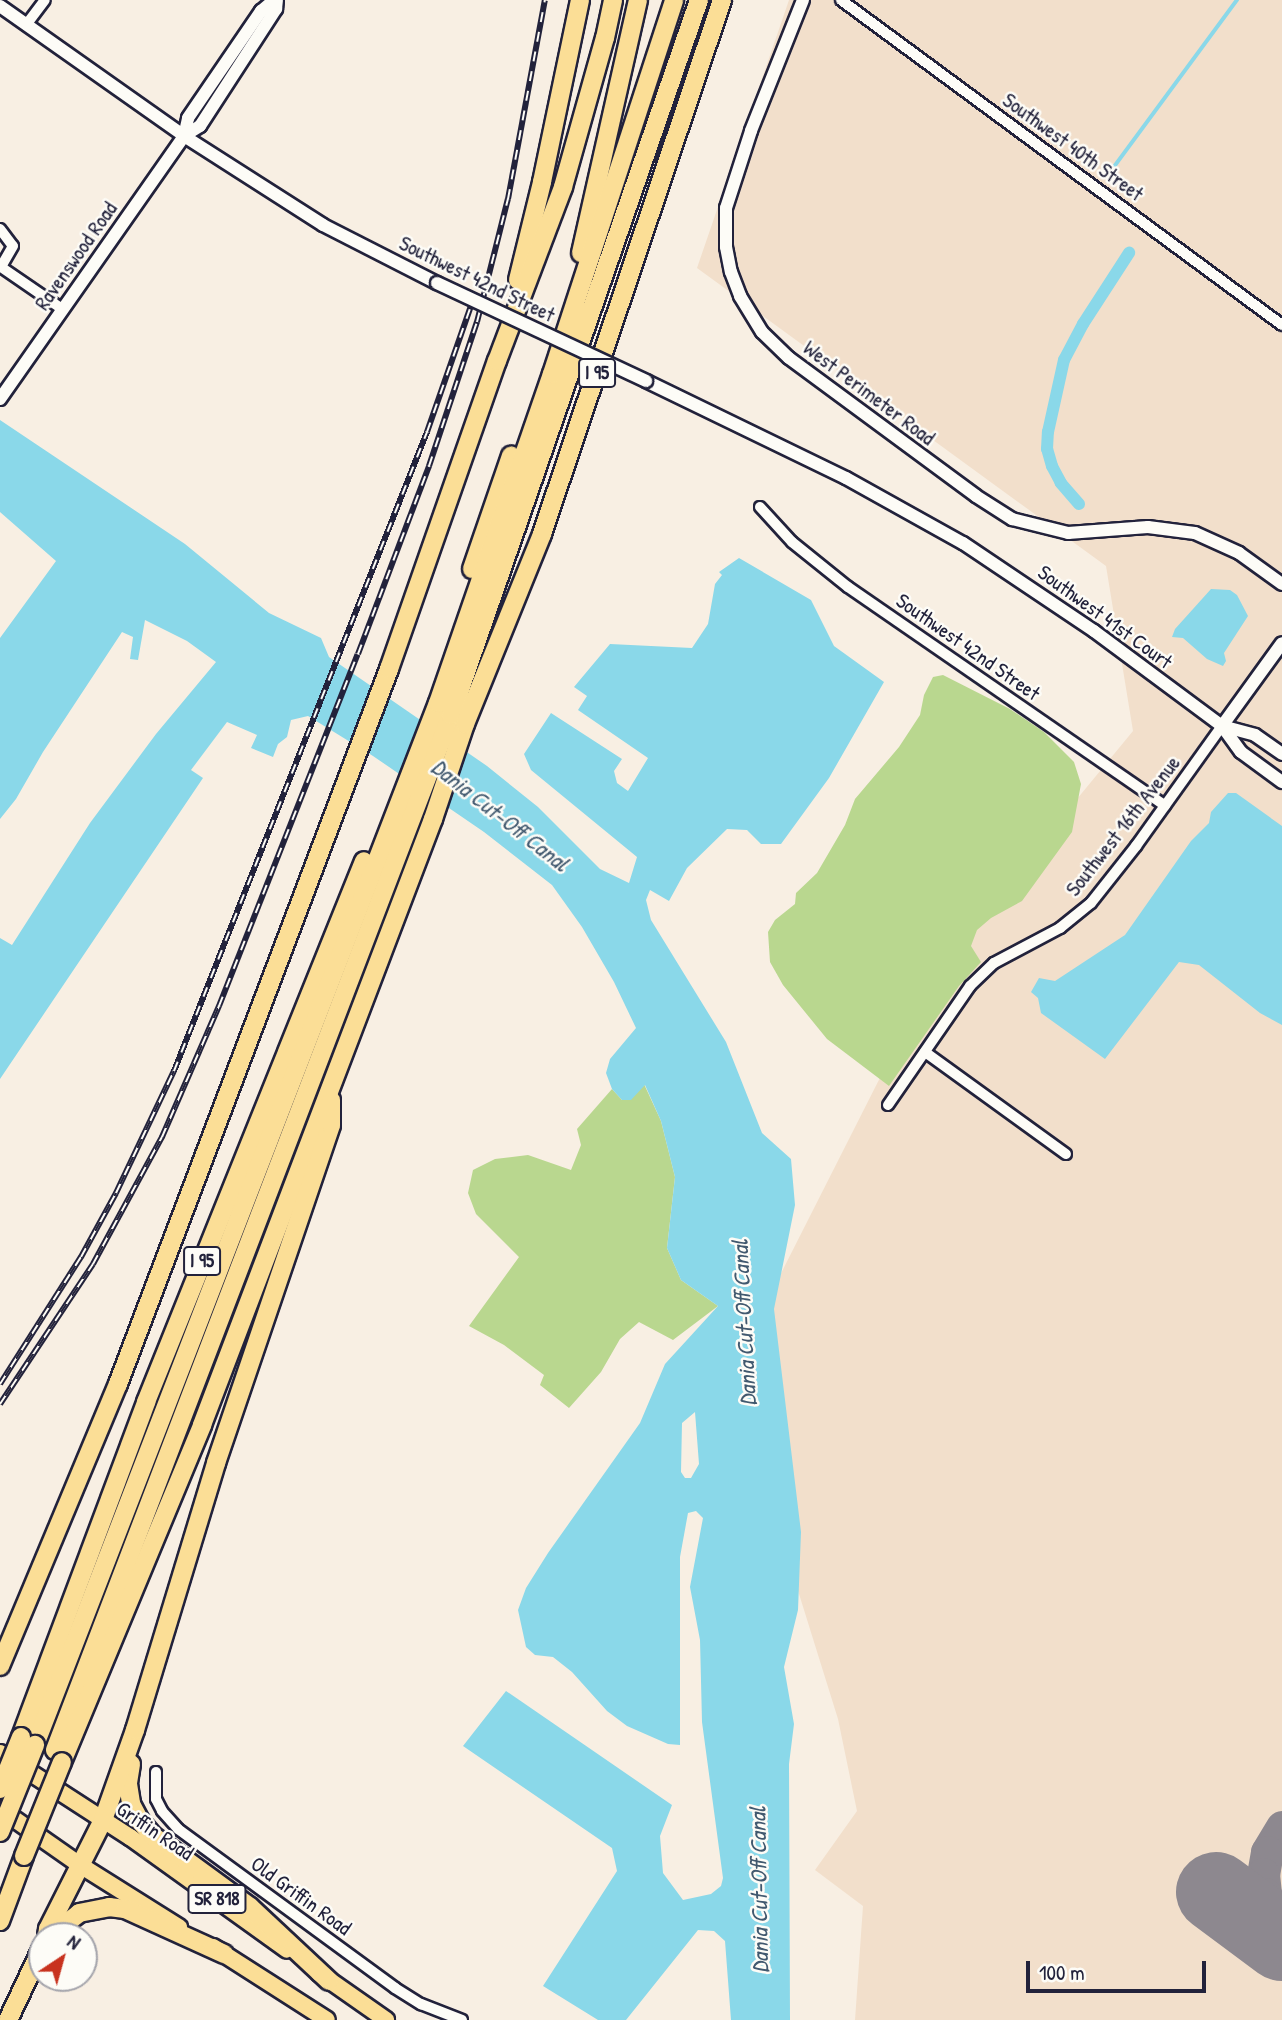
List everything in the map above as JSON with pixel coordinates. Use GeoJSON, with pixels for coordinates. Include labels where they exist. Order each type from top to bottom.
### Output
{"type":"FeatureCollection","features":[{"type":"Feature","properties":{"kind":"highway"},"geometry":{"type":"LineString","coordinates":[[497,361],[542,182],[580,0]]}},
{"type":"Feature","properties":{"kind":"highway"},"geometry":{"type":"LineString","coordinates":[[0,1667],[118,1384],[389,669],[497,361],[563,187],[588,104],[613,0]]}},
{"type":"Feature","properties":{"kind":"highway"},"geometry":{"type":"LineString","coordinates":[[580,259],[638,0]]}},
{"type":"Feature","properties":{"kind":"highway","name":"I 95"},"geometry":{"type":"LineString","coordinates":[[0,1921],[20,1853],[57,1759],[202,1425],[433,819],[446,709],[580,259],[664,0]]}},
{"type":"Feature","properties":{"kind":"highway"},"geometry":{"type":"LineString","coordinates":[[57,1759],[418,807],[446,709],[552,374],[674,0]]}},
{"type":"Feature","properties":{"kind":"highway"},"geometry":{"type":"LineString","coordinates":[[446,709],[699,0]]}},
{"type":"Feature","properties":{"kind":"highway","name":"I 95"},"geometry":{"type":"LineString","coordinates":[[0,1789],[28,1741],[146,1402],[398,791],[542,534],[722,0]]}},
{"type":"Feature","properties":{"kind":"highway"},"geometry":{"type":"LineString","coordinates":[[52,1922],[103,1820],[129,1748],[216,1463],[331,1125],[331,1089]]}},
{"type":"Feature","properties":{"kind":"highway"},"geometry":{"type":"LineString","coordinates":[[0,1650],[19,1624]]}},
{"type":"Feature","properties":{"kind":"highway"},"geometry":{"type":"LineString","coordinates":[[0,1832],[28,1741]]}},
{"type":"Feature","properties":{"kind":"highway"},"geometry":{"type":"LineString","coordinates":[[129,1748],[128,1784],[131,1804],[139,1821],[153,1836],[250,1907],[329,1981]]}},
{"type":"Feature","properties":{"kind":"highway"},"geometry":{"type":"LineString","coordinates":[[0,1890],[20,1853]]}},
{"type":"Feature","properties":{"kind":"highway"},"geometry":{"type":"LineString","coordinates":[[67,1922],[79,1913],[109,1907],[125,1909],[224,1954]]}},
{"type":"Feature","properties":{"kind":"highway"},"geometry":{"type":"LineString","coordinates":[[8,2020],[28,1978]]}},
{"type":"Feature","properties":{"kind":"main road","name":"Griffin Road"},"geometry":{"type":"LineString","coordinates":[[3,1757],[103,1820],[386,2020]]}},
{"type":"Feature","properties":{"kind":"main road","name":"SR 818"},"geometry":{"type":"LineString","coordinates":[[0,1809],[80,1865],[327,2020]]}},
{"type":"Feature","properties":{"kind":"street"},"geometry":{"type":"LineString","coordinates":[[26,25],[45,0]]}},
{"type":"Feature","properties":{"kind":"street","name":"Ravenswood Road"},"geometry":{"type":"LineString","coordinates":[[0,398],[184,136],[200,126],[276,9],[275,0]]}},
{"type":"Feature","properties":{"kind":"street","name":"West Perimeter Road"},"geometry":{"type":"LineString","coordinates":[[803,0],[748,138],[726,208],[726,247],[731,272],[740,296],[762,332],[789,358],[976,496],[1012,519],[1068,533],[1160,527],[1195,533],[1228,546],[1282,584]]}},
{"type":"Feature","properties":{"kind":"street","name":"Southwest 40th Street"},"geometry":{"type":"LineString","coordinates":[[841,0],[1282,325]]}},
{"type":"Feature","properties":{"kind":"street","name":"Southwest 42nd Street"},"geometry":{"type":"LineString","coordinates":[[0,6],[184,136],[323,225],[437,283],[846,478],[963,543]]}},
{"type":"Feature","properties":{"kind":"street"},"geometry":{"type":"LineString","coordinates":[[0,229],[13,246],[1,267],[62,309]]}},
{"type":"Feature","properties":{"kind":"street","name":"Southwest 42nd Street"},"geometry":{"type":"LineString","coordinates":[[760,507],[792,542],[848,587],[1165,806]]}},
{"type":"Feature","properties":{"kind":"street","name":"Southwest 41st Court"},"geometry":{"type":"LineString","coordinates":[[963,543],[1094,631],[1222,726],[1241,752],[1282,782]]}},
{"type":"Feature","properties":{"kind":"street"},"geometry":{"type":"LineString","coordinates":[[1222,726],[1282,643]]}},
{"type":"Feature","properties":{"kind":"street","name":"Southwest 41st Court"},"geometry":{"type":"LineString","coordinates":[[1222,726],[1255,734],[1282,754]]}},
{"type":"Feature","properties":{"kind":"street","name":"Southwest 16th Avenue"},"geometry":{"type":"LineString","coordinates":[[888,1105],[970,986],[994,963],[1060,928],[1091,903],[1222,726]]}},
{"type":"Feature","properties":{"kind":"street"},"geometry":{"type":"LineString","coordinates":[[925,1052],[1066,1154]]}},
{"type":"Feature","properties":{"kind":"street","name":"Old Griffin Road"},"geometry":{"type":"LineString","coordinates":[[156,1772],[155,1792],[159,1805],[166,1818],[185,1835],[395,1988],[428,2007],[462,2020]]}},
{"type":"Feature","properties":{"kind":"shaded area"},"geometry":{"type":"Polygon","coordinates":[[[789,0],[1282,0],[1282,2020],[855,2020],[863,1906],[815,1870],[857,1811],[838,1719],[790,1565],[765,1305],[932,975],[1133,731],[1106,566],[697,268],[789,0]]]}},
{"type":"Feature","properties":{"kind":"green space"},"geometry":{"type":"Polygon","coordinates":[[[943,675],[1010,709],[1044,732],[1074,762],[1081,784],[1072,832],[1022,901],[991,918],[977,930],[971,946],[981,962],[959,986],[889,1086],[827,1039],[783,985],[770,962],[768,932],[775,920],[795,904],[796,893],[817,873],[845,825],[855,799],[899,747],[920,715],[924,695],[933,677],[943,675]]]}},
{"type":"Feature","properties":{"kind":"green space"},"geometry":{"type":"Polygon","coordinates":[[[644,1084],[661,1121],[675,1177],[667,1248],[681,1280],[718,1306],[673,1340],[639,1322],[620,1339],[601,1372],[569,1408],[540,1385],[544,1375],[504,1345],[469,1326],[519,1257],[476,1214],[468,1193],[473,1170],[495,1159],[528,1155],[571,1170],[581,1145],[577,1129],[612,1089],[622,1100],[644,1084]]]}},
{"type":"Feature","properties":{"kind":"water","name":"Dania Cut-Off Canal"},"geometry":{"type":"Polygon","coordinates":[[[0,420],[185,544],[269,613],[321,638],[329,657],[487,766],[538,807],[600,869],[629,883],[637,857],[531,770],[524,754],[551,713],[622,759],[614,771],[617,783],[628,791],[648,758],[578,710],[587,696],[574,687],[610,644],[692,648],[708,624],[715,584],[722,575],[719,572],[739,558],[811,600],[834,646],[884,682],[829,778],[781,844],[761,844],[747,830],[727,829],[687,868],[669,901],[650,890],[646,900],[651,920],[726,1042],[762,1133],[791,1159],[795,1205],[774,1309],[801,1532],[798,1610],[784,1667],[794,1724],[789,1764],[790,2020],[731,2020],[725,1941],[714,1931],[698,1930],[626,2020],[598,2020],[543,1986],[617,1871],[612,1848],[463,1746],[506,1691],[672,1805],[660,1836],[663,1873],[683,1900],[711,1894],[721,1886],[723,1878],[702,1722],[700,1640],[690,1587],[703,1518],[696,1511],[688,1513],[680,1557],[680,1745],[668,1744],[627,1726],[607,1711],[572,1672],[553,1657],[535,1655],[526,1647],[518,1610],[526,1588],[548,1553],[640,1423],[665,1364],[718,1306],[681,1280],[667,1248],[675,1177],[661,1121],[645,1085],[631,1100],[622,1100],[612,1089],[606,1073],[610,1059],[636,1028],[614,982],[582,927],[552,885],[484,832],[373,756],[308,716],[291,720],[287,737],[278,744],[273,757],[251,748],[257,735],[227,722],[191,770],[203,778],[0,1079],[0,938],[12,945],[90,823],[156,734],[216,662],[187,641],[145,620],[138,660],[130,659],[133,637],[122,632],[43,752],[16,799],[0,819],[0,638],[56,561],[0,512],[0,420]],[[695,1412],[682,1423],[681,1472],[685,1478],[691,1478],[699,1464],[695,1412]]]}},
{"type":"Feature","properties":{"kind":"water"},"geometry":{"type":"Polygon","coordinates":[[[1211,589],[1230,590],[1237,595],[1248,616],[1224,653],[1226,661],[1223,666],[1207,659],[1183,638],[1172,637],[1175,629],[1211,589]]]}},
{"type":"Feature","properties":{"kind":"water"},"geometry":{"type":"Polygon","coordinates":[[[1228,793],[1236,793],[1282,826],[1282,1025],[1260,1013],[1199,965],[1179,962],[1105,1059],[1041,1013],[1038,998],[1031,992],[1039,978],[1055,981],[1125,935],[1191,841],[1209,823],[1211,812],[1228,793]]]}},
{"type":"Feature","properties":{"kind":"waterway"},"geometry":{"type":"LineString","coordinates":[[1108,175],[1237,0]]}},
{"type":"Feature","properties":{"kind":"waterway"},"geometry":{"type":"LineString","coordinates":[[1079,504],[1061,483],[1052,466],[1047,449],[1048,432],[1064,360],[1083,324],[1129,253]]}},
{"type":"Feature","properties":{"kind":"taxiway"},"geometry":{"type":"LineString","coordinates":[[1282,1827],[1267,1852],[1263,1874],[1265,1894],[1282,1931]]}},
{"type":"Feature","properties":{"kind":"runway"},"geometry":{"type":"LineString","coordinates":[[1216,1892],[1282,1941]]}},
{"type":"Feature","properties":{"kind":"railway"},"geometry":{"type":"LineString","coordinates":[[0,1404],[93,1264],[162,1137],[219,1006],[358,654],[429,466],[477,322],[508,199],[545,0]]}},
{"type":"Feature","properties":{"kind":"railway"},"geometry":{"type":"LineString","coordinates":[[0,1384],[81,1257],[116,1193],[174,1071],[427,432],[471,306]]}}]}
